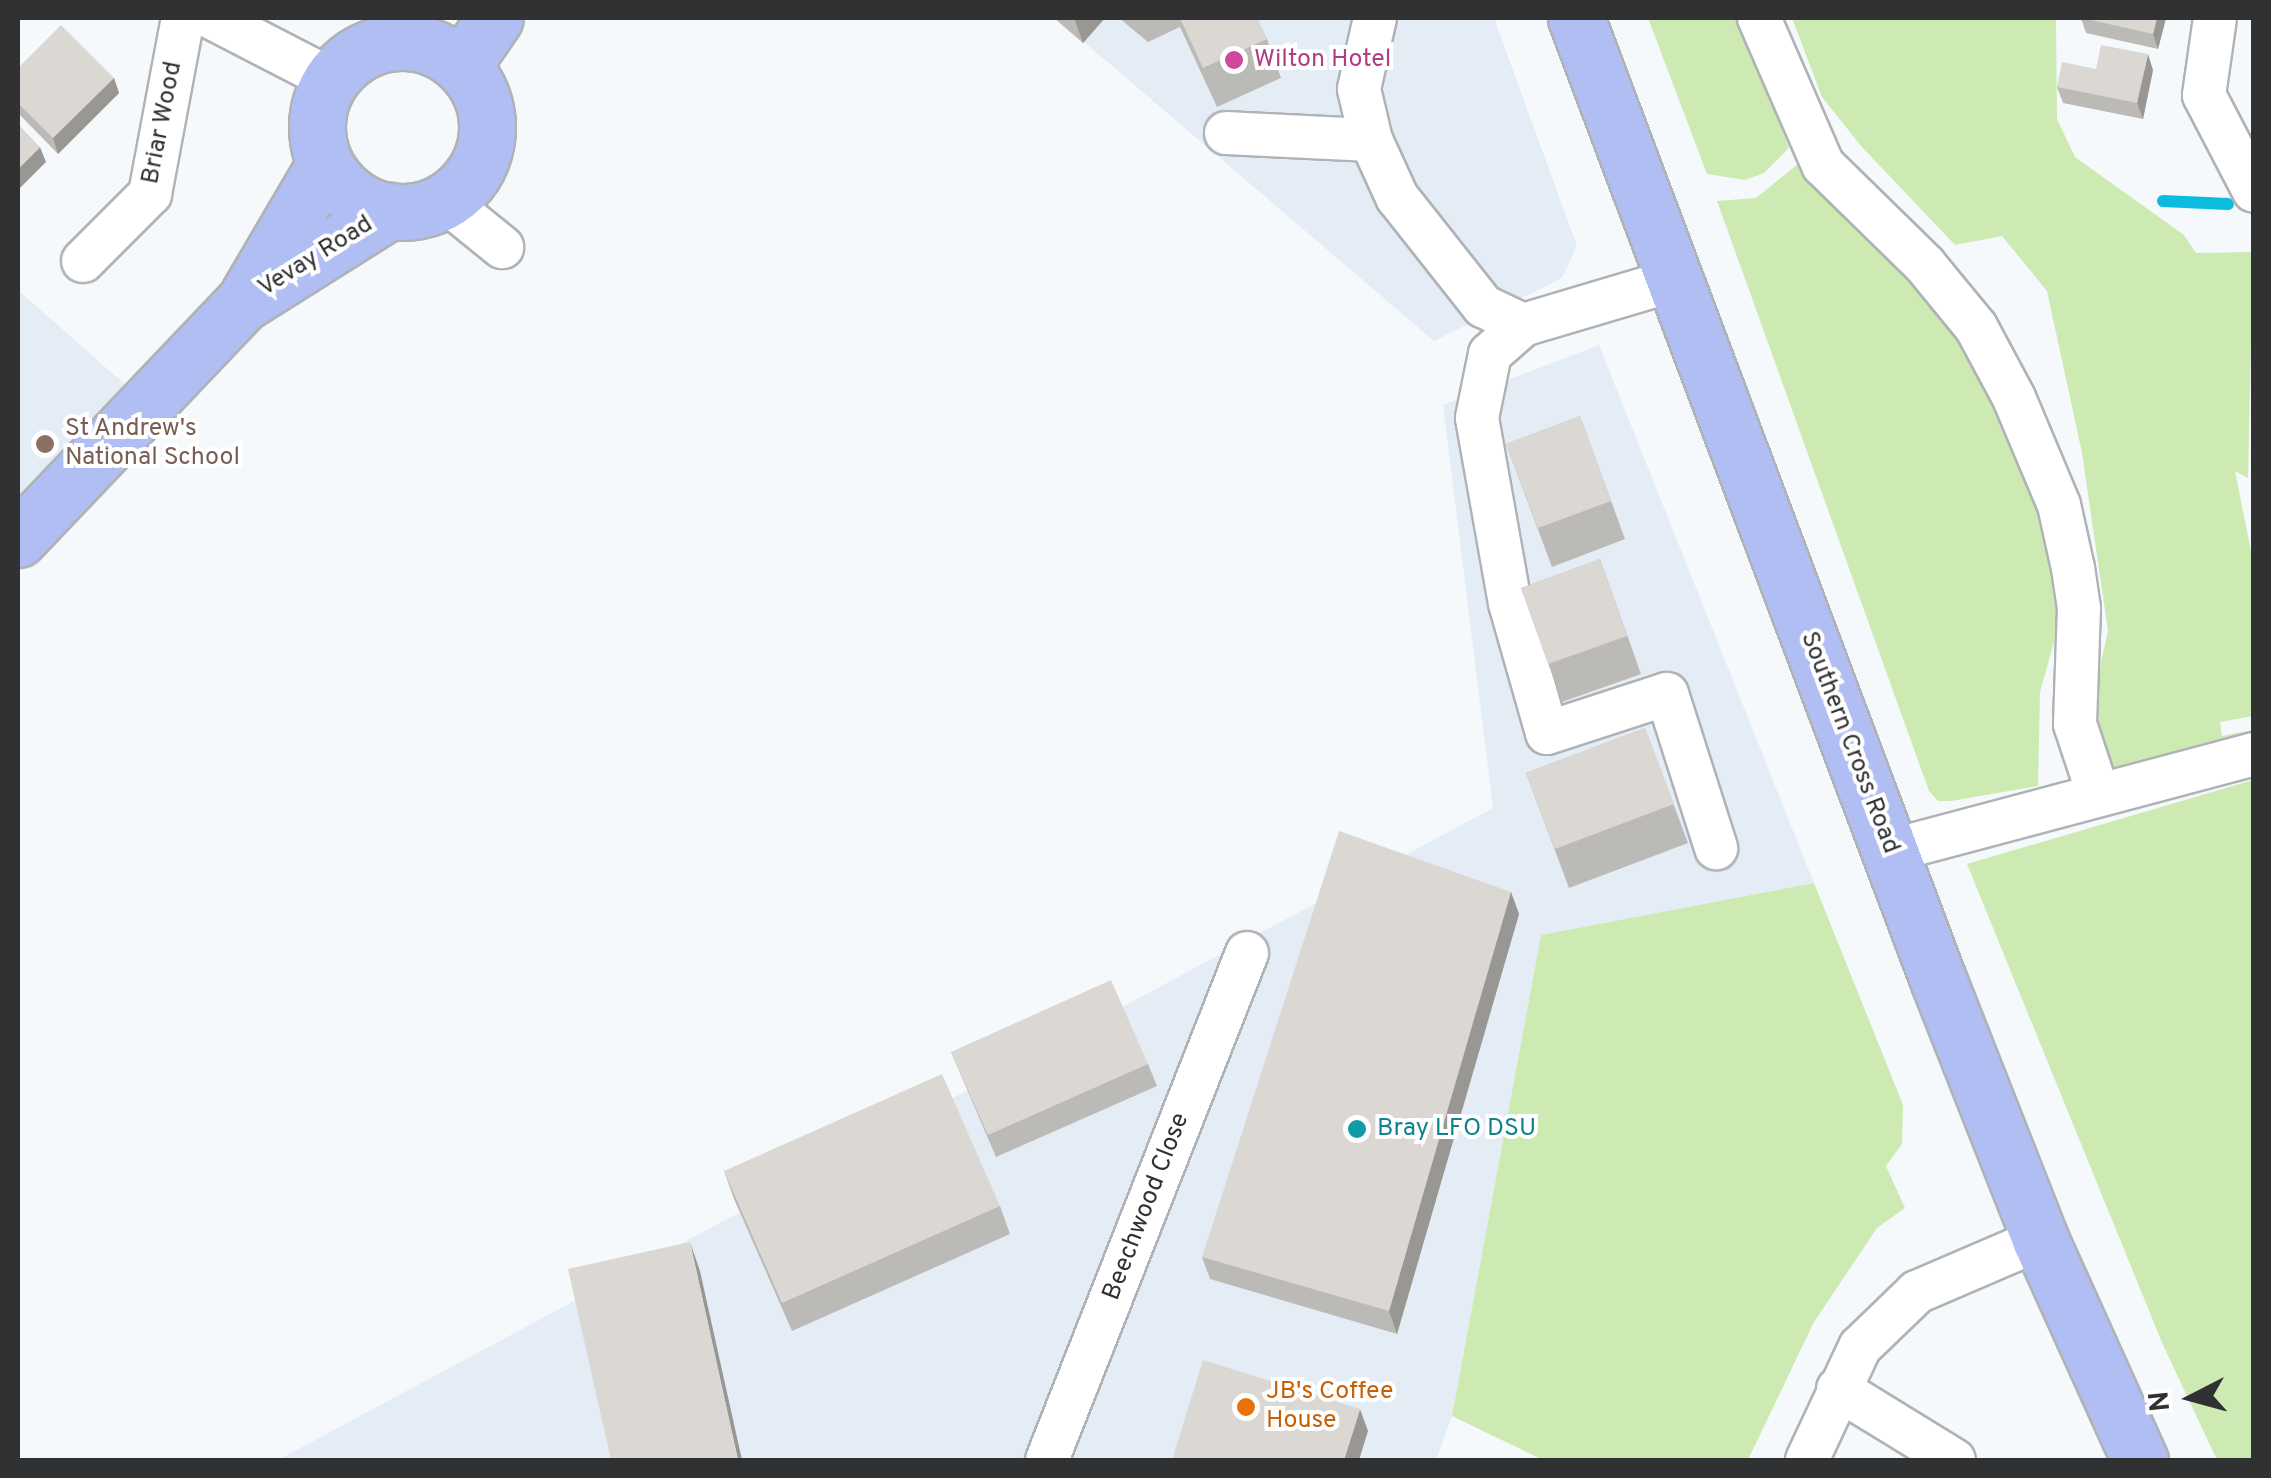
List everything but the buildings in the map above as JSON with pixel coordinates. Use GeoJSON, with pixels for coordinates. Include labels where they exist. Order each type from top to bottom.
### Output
{"type":"FeatureCollection","features":[{"type":"Feature","properties":{"kind":"main road"},"geometry":{"type":"LineString","coordinates":[[462,66],[495,18]]}},
{"type":"Feature","properties":{"kind":"main road","name":"Southern Cross Road"},"geometry":{"type":"LineString","coordinates":[[1576,18],[2040,1239],[2140,1460]]}},
{"type":"Feature","properties":{"kind":"main road"},"geometry":{"type":"LineString","coordinates":[[325,164],[316,128],[330,79],[349,59],[398,41],[444,52],[462,66],[483,102],[485,143],[468,180],[444,200]]}},
{"type":"Feature","properties":{"kind":"main road","name":"Vevay Road"},"geometry":{"type":"LineString","coordinates":[[18,540],[243,304],[325,164],[357,200],[388,211]]}},
{"type":"Feature","properties":{"kind":"main road","name":"Vevay Road"},"geometry":{"type":"LineString","coordinates":[[243,304],[388,211],[444,200]]}},
{"type":"Feature","properties":{"kind":"street","name":"Briar Wood"},"geometry":{"type":"LineString","coordinates":[[83,261],[150,194],[184,18]]}},
{"type":"Feature","properties":{"kind":"street"},"geometry":{"type":"LineString","coordinates":[[212,18],[330,79]]}},
{"type":"Feature","properties":{"kind":"street"},"geometry":{"type":"LineString","coordinates":[[1376,18],[1359,90],[1371,140],[1397,196],[1483,306],[1524,325]]}},
{"type":"Feature","properties":{"kind":"street"},"geometry":{"type":"LineString","coordinates":[[1759,18],[1823,165],[1966,314],[2014,398],[2059,505],[2074,568],[2079,608],[2074,724],[2098,794]]}},
{"type":"Feature","properties":{"kind":"street"},"geometry":{"type":"LineString","coordinates":[[2215,18],[2204,95],[2254,191]]}},
{"type":"Feature","properties":{"kind":"street"},"geometry":{"type":"LineString","coordinates":[[1226,133],[1371,140]]}},
{"type":"Feature","properties":{"kind":"street"},"geometry":{"type":"LineString","coordinates":[[444,200],[502,247]]}},
{"type":"Feature","properties":{"kind":"street"},"geometry":{"type":"LineString","coordinates":[[1677,279],[1524,325],[1490,354],[1478,418],[1510,603],[1547,733],[1668,694],[1716,848]]}},
{"type":"Feature","properties":{"kind":"street"},"geometry":{"type":"LineString","coordinates":[[1890,851],[2254,754]]}},
{"type":"Feature","properties":{"kind":"street","name":"Beechwood Close"},"geometry":{"type":"LineString","coordinates":[[1047,1460],[1247,952]]}},
{"type":"Feature","properties":{"kind":"street"},"geometry":{"type":"LineString","coordinates":[[1807,1460],[1860,1348],[1917,1292],[2040,1239]]}},
{"type":"Feature","properties":{"kind":"street"},"geometry":{"type":"LineString","coordinates":[[1838,1390],[1954,1460]]}},
{"type":"Feature","properties":{"kind":"shaded area"},"geometry":{"type":"Polygon","coordinates":[[[1056,18],[1494,18],[1577,246],[1562,278],[1434,341],[1056,18]]]}},
{"type":"Feature","properties":{"kind":"shaded area","name":"St Andrew's National School"},"geometry":{"type":"Polygon","coordinates":[[[18,290],[129,388],[18,500],[18,290]]]}},
{"type":"Feature","properties":{"kind":"shaded area"},"geometry":{"type":"Polygon","coordinates":[[[1599,345],[1814,883],[1541,935],[1452,1416],[1436,1460],[278,1460],[1493,808],[1443,405],[1599,345]]]}},
{"type":"Feature","properties":{"kind":"green space"},"geometry":{"type":"Polygon","coordinates":[[[1648,18],[1740,18],[1789,148],[1764,173],[1745,180],[1707,174],[1648,18]]]}},
{"type":"Feature","properties":{"kind":"green space"},"geometry":{"type":"Polygon","coordinates":[[[1792,18],[2056,18],[2057,119],[2075,157],[2184,235],[2196,253],[2253,252],[2248,478],[2235,471],[2253,561],[2253,716],[2220,722],[2222,736],[2253,730],[2253,738],[2106,772],[2088,720],[2108,631],[2082,453],[2047,291],[2002,236],[1955,245],[1861,146],[1822,97],[1792,18]]]}},
{"type":"Feature","properties":{"kind":"green space"},"geometry":{"type":"Polygon","coordinates":[[[1798,164],[1951,311],[2031,464],[2061,617],[2040,692],[2038,786],[1951,801],[1938,801],[1929,791],[1717,201],[1756,198],[1798,164]]]}},
{"type":"Feature","properties":{"kind":"green space"},"geometry":{"type":"Polygon","coordinates":[[[2253,780],[2253,1460],[2217,1460],[2163,1345],[1967,864],[2253,780]]]}},
{"type":"Feature","properties":{"kind":"green space"},"geometry":{"type":"Polygon","coordinates":[[[1814,883],[1903,1105],[1902,1144],[1886,1166],[1905,1208],[1877,1228],[1814,1322],[1748,1460],[1543,1460],[1452,1416],[1541,935],[1814,883]]]}},
{"type":"Feature","properties":{"kind":"waterway"},"geometry":{"type":"LineString","coordinates":[[2163,201],[2228,204]]}},
{"type":"Feature","properties":{"kind":"place","name":"Wilton Hotel"},"geometry":{"type":"Point","coordinates":[1234,60]}},
{"type":"Feature","properties":{"kind":"place","name":"St Andrew's National School"},"geometry":{"type":"Point","coordinates":[45,444]}},
{"type":"Feature","properties":{"kind":"place","name":"Bray LFO DSU"},"geometry":{"type":"Point","coordinates":[1357,1129]}},
{"type":"Feature","properties":{"kind":"place","name":"JB's Coffee House"},"geometry":{"type":"Point","coordinates":[1246,1407]}}]}
